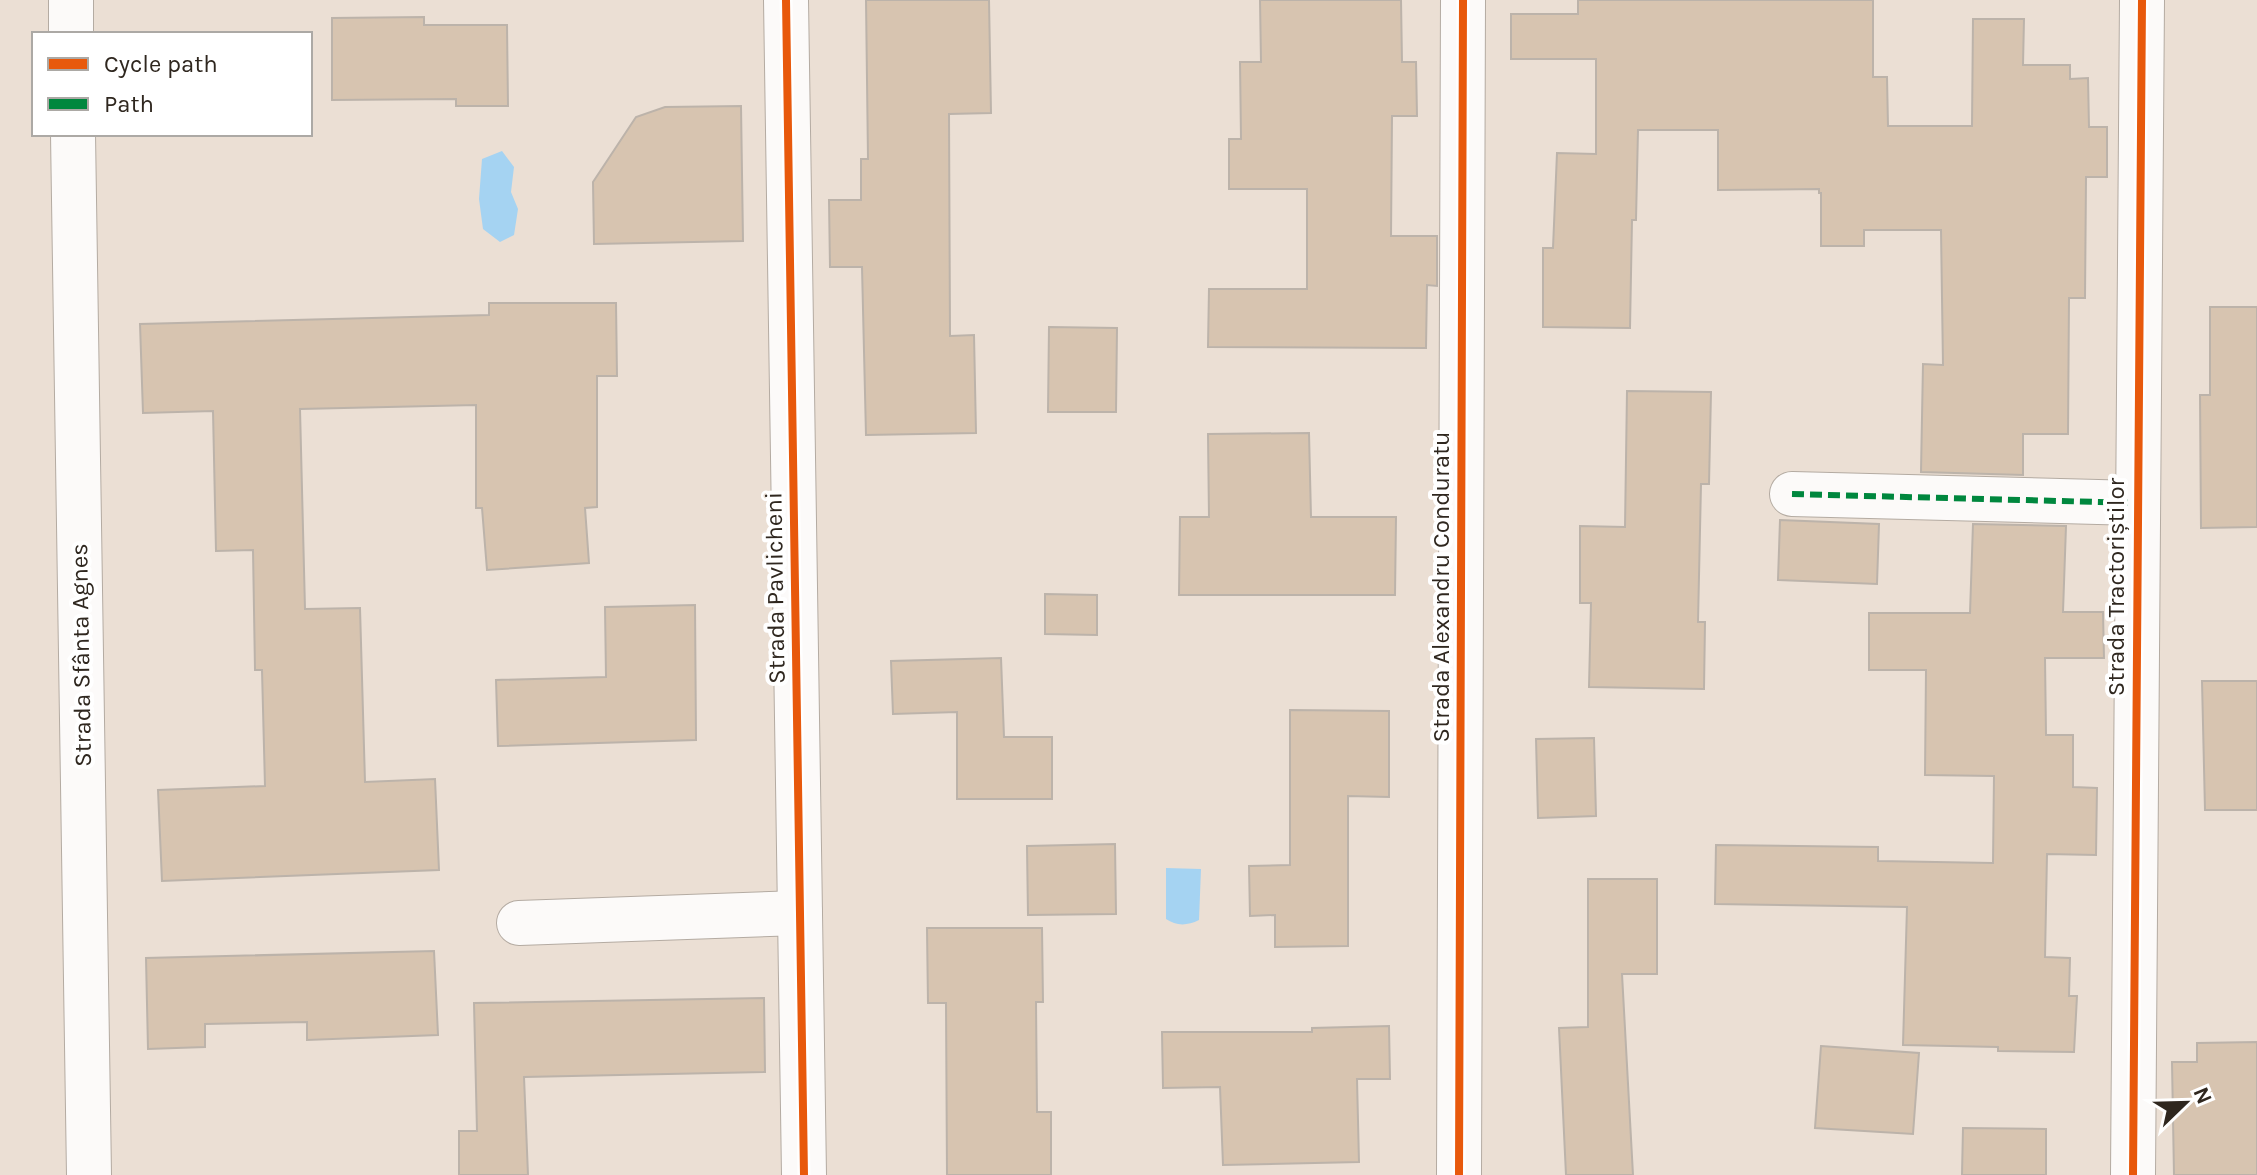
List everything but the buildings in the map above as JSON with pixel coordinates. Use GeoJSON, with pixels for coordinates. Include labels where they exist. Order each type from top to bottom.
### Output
{"type":"FeatureCollection","features":[{"type":"Feature","properties":{"kind":"street"},"geometry":{"type":"LineString","coordinates":[[71,0],[71,32]]}},
{"type":"Feature","properties":{"kind":"street","name":"Strada Pavlicheni"},"geometry":{"type":"LineString","coordinates":[[786,0],[804,1175]]}},
{"type":"Feature","properties":{"kind":"street","name":"Strada Alexandru Conduratu"},"geometry":{"type":"LineString","coordinates":[[1459,1175],[1463,0]]}},
{"type":"Feature","properties":{"kind":"street","name":"Strada Tractoriștilor"},"geometry":{"type":"LineString","coordinates":[[2133,1175],[2142,0]]}},
{"type":"Feature","properties":{"kind":"street","name":"Strada Sfânta Agnes"},"geometry":{"type":"LineString","coordinates":[[73,136],[89,1175]]}},
{"type":"Feature","properties":{"kind":"street"},"geometry":{"type":"LineString","coordinates":[[1792,494],[2136,503]]}},
{"type":"Feature","properties":{"kind":"street"},"geometry":{"type":"LineString","coordinates":[[519,923],[800,913]]}},
{"type":"Feature","properties":{"kind":"water"},"geometry":{"type":"Polygon","coordinates":[[[502,151],[514,167],[511,192],[518,209],[514,235],[500,242],[483,229],[479,199],[482,159],[502,151]]]}},
{"type":"Feature","properties":{"kind":"water"},"geometry":{"type":"Polygon","coordinates":[[[1166,868],[1201,869],[1199,920],[1182,924],[1166,919],[1166,868]]]}},
{"type":"Feature","properties":{"kind":"marked path"},"geometry":{"type":"LineString","coordinates":[[1792,494],[2136,503]]}},
{"type":"Feature","properties":{"kind":"cycle path"},"geometry":{"type":"LineString","coordinates":[[786,0],[804,1175]]}},
{"type":"Feature","properties":{"kind":"cycle path"},"geometry":{"type":"LineString","coordinates":[[1459,1175],[1463,0]]}},
{"type":"Feature","properties":{"kind":"cycle path"},"geometry":{"type":"LineString","coordinates":[[2133,1175],[2142,0]]}}]}
